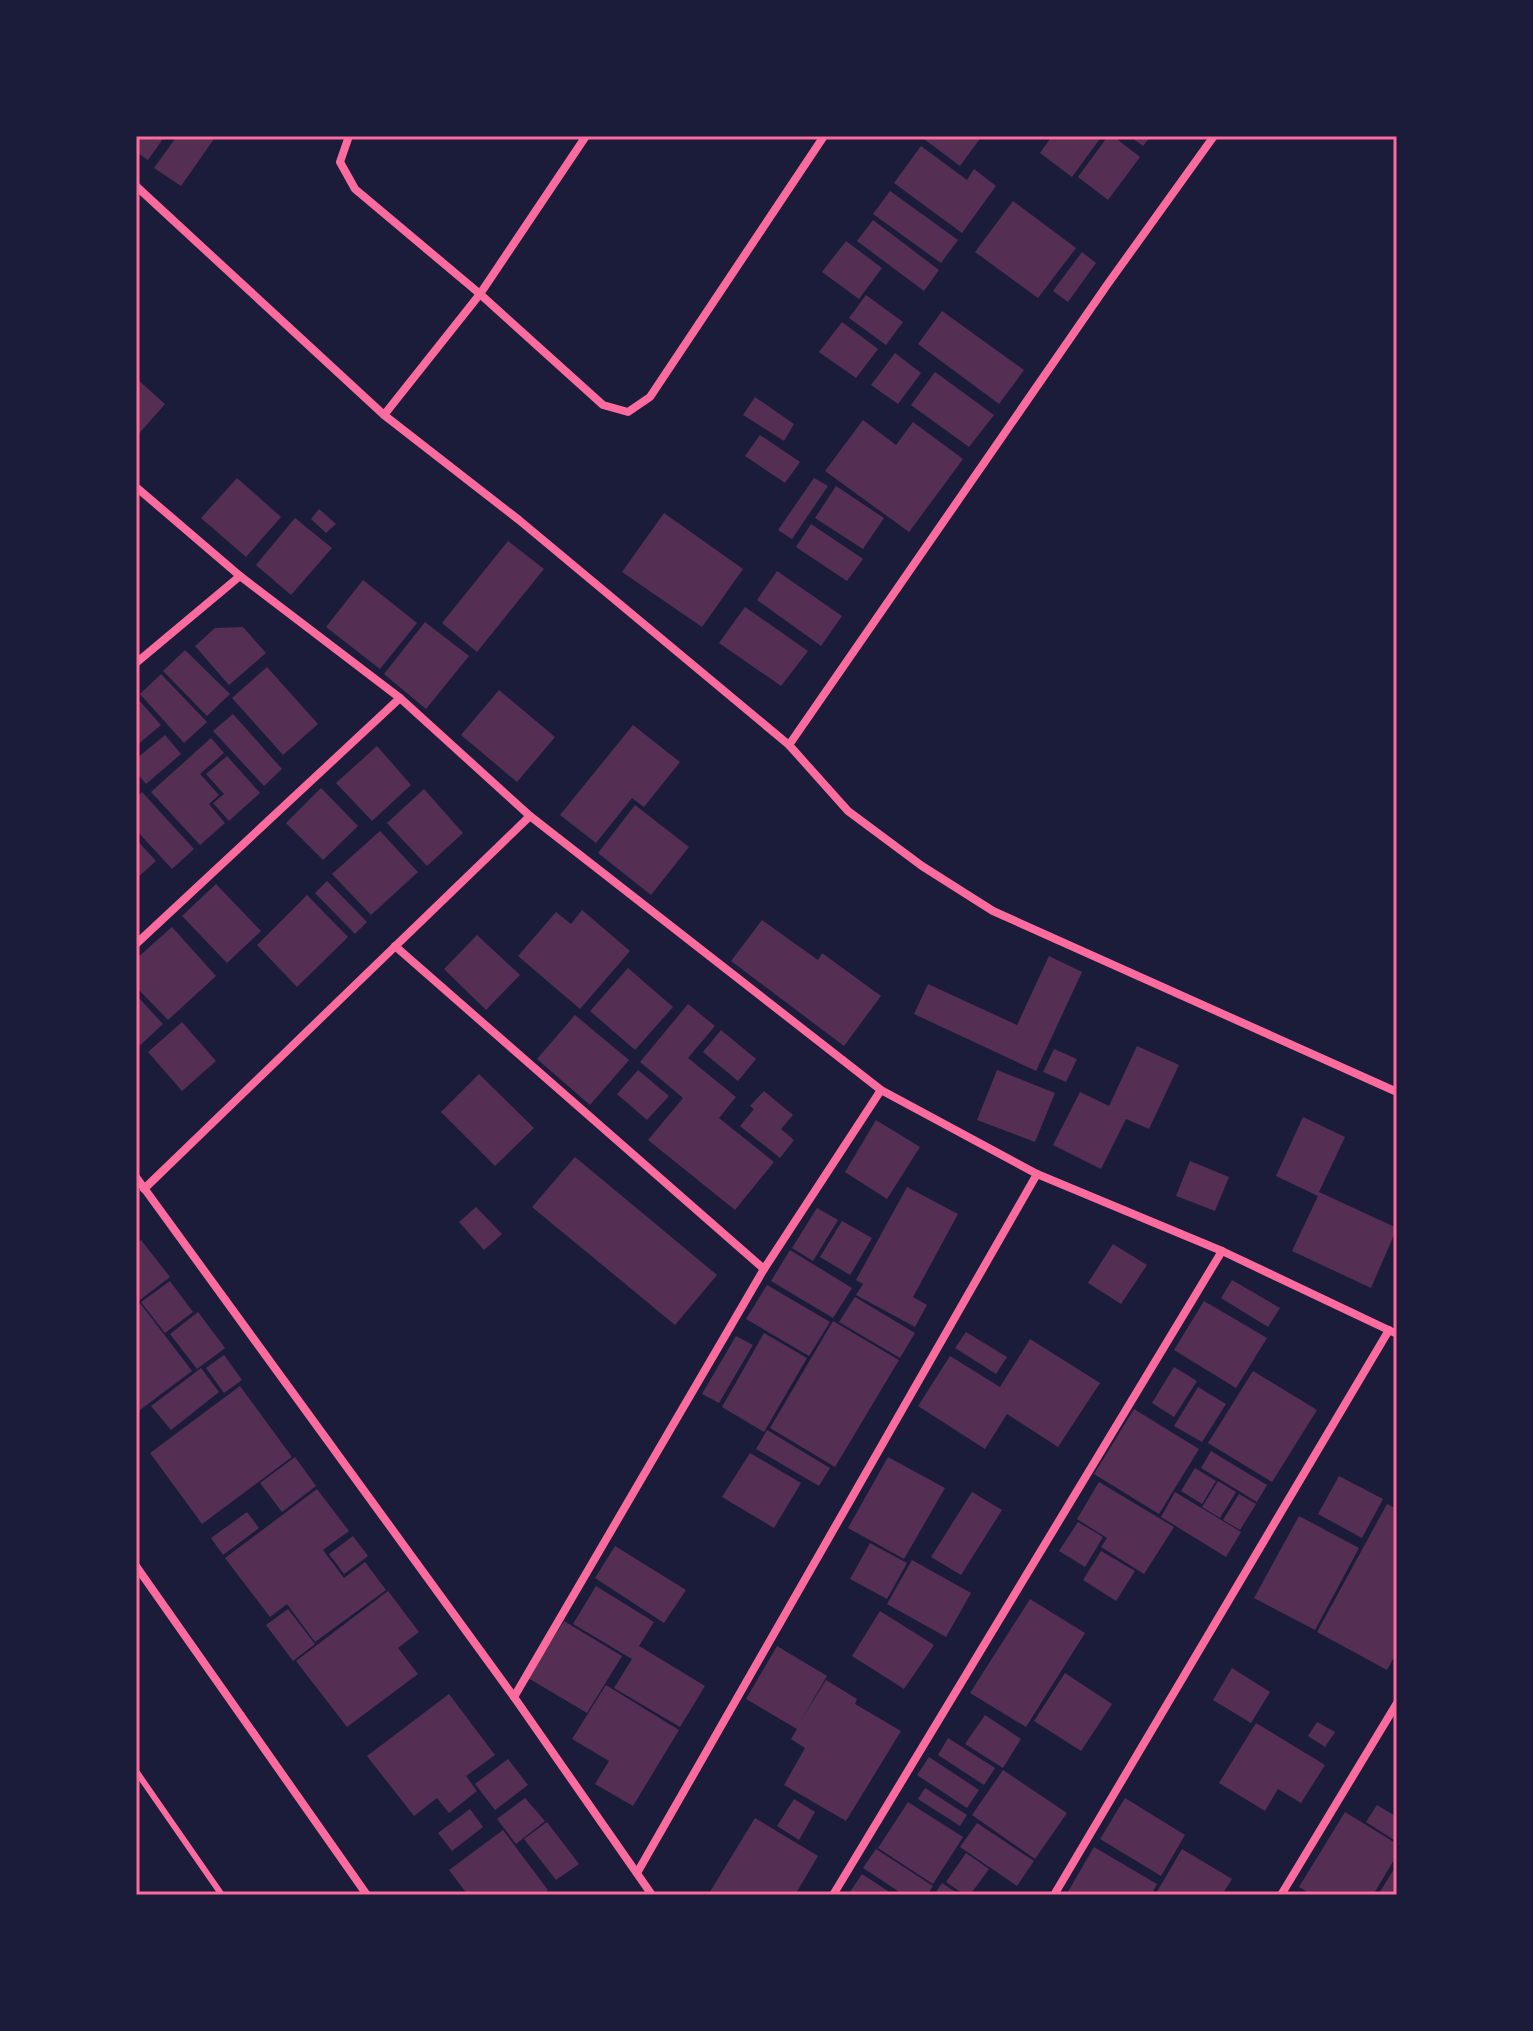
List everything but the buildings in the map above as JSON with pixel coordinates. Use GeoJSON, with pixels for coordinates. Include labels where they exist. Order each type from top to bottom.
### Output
{"type":"FeatureCollection","features":[{"type":"Feature","properties":{"kind":"street"},"geometry":{"type":"LineString","coordinates":[[349,136],[340,162],[355,189],[480,294],[603,405],[628,412],[650,397],[824,136]]}},
{"type":"Feature","properties":{"kind":"street"},"geometry":{"type":"LineString","coordinates":[[384,415],[480,294],[586,136]]}},
{"type":"Feature","properties":{"kind":"street"},"geometry":{"type":"LineString","coordinates":[[789,745],[1107,285],[1214,136]]}},
{"type":"Feature","properties":{"kind":"street"},"geometry":{"type":"LineString","coordinates":[[136,186],[384,415],[519,520],[789,745],[848,811],[922,866],[993,911],[1397,1092]]}},
{"type":"Feature","properties":{"kind":"street"},"geometry":{"type":"LineString","coordinates":[[136,487],[240,576],[400,698],[530,816],[881,1090],[1037,1174],[1222,1251],[1393,1332],[1054,1895]]}},
{"type":"Feature","properties":{"kind":"street"},"geometry":{"type":"LineString","coordinates":[[136,663],[240,576]]}},
{"type":"Feature","properties":{"kind":"street"},"geometry":{"type":"LineString","coordinates":[[136,944],[400,698]]}},
{"type":"Feature","properties":{"kind":"street"},"geometry":{"type":"LineString","coordinates":[[144,1189],[530,816]]}},
{"type":"Feature","properties":{"kind":"street"},"geometry":{"type":"LineString","coordinates":[[395,946],[764,1269]]}},
{"type":"Feature","properties":{"kind":"street"},"geometry":{"type":"LineString","coordinates":[[514,1697],[764,1269],[881,1090]]}},
{"type":"Feature","properties":{"kind":"street"},"geometry":{"type":"LineString","coordinates":[[637,1873],[1037,1174]]}},
{"type":"Feature","properties":{"kind":"street"},"geometry":{"type":"LineString","coordinates":[[136,1177],[514,1697],[652,1895]]}},
{"type":"Feature","properties":{"kind":"street"},"geometry":{"type":"LineString","coordinates":[[833,1895],[1222,1251]]}},
{"type":"Feature","properties":{"kind":"street"},"geometry":{"type":"LineString","coordinates":[[136,1566],[367,1895]]}},
{"type":"Feature","properties":{"kind":"street"},"geometry":{"type":"LineString","coordinates":[[1281,1895],[1397,1703]]}},
{"type":"Feature","properties":{"kind":"lane"},"geometry":{"type":"LineString","coordinates":[[136,1771],[222,1895]]}}]}
